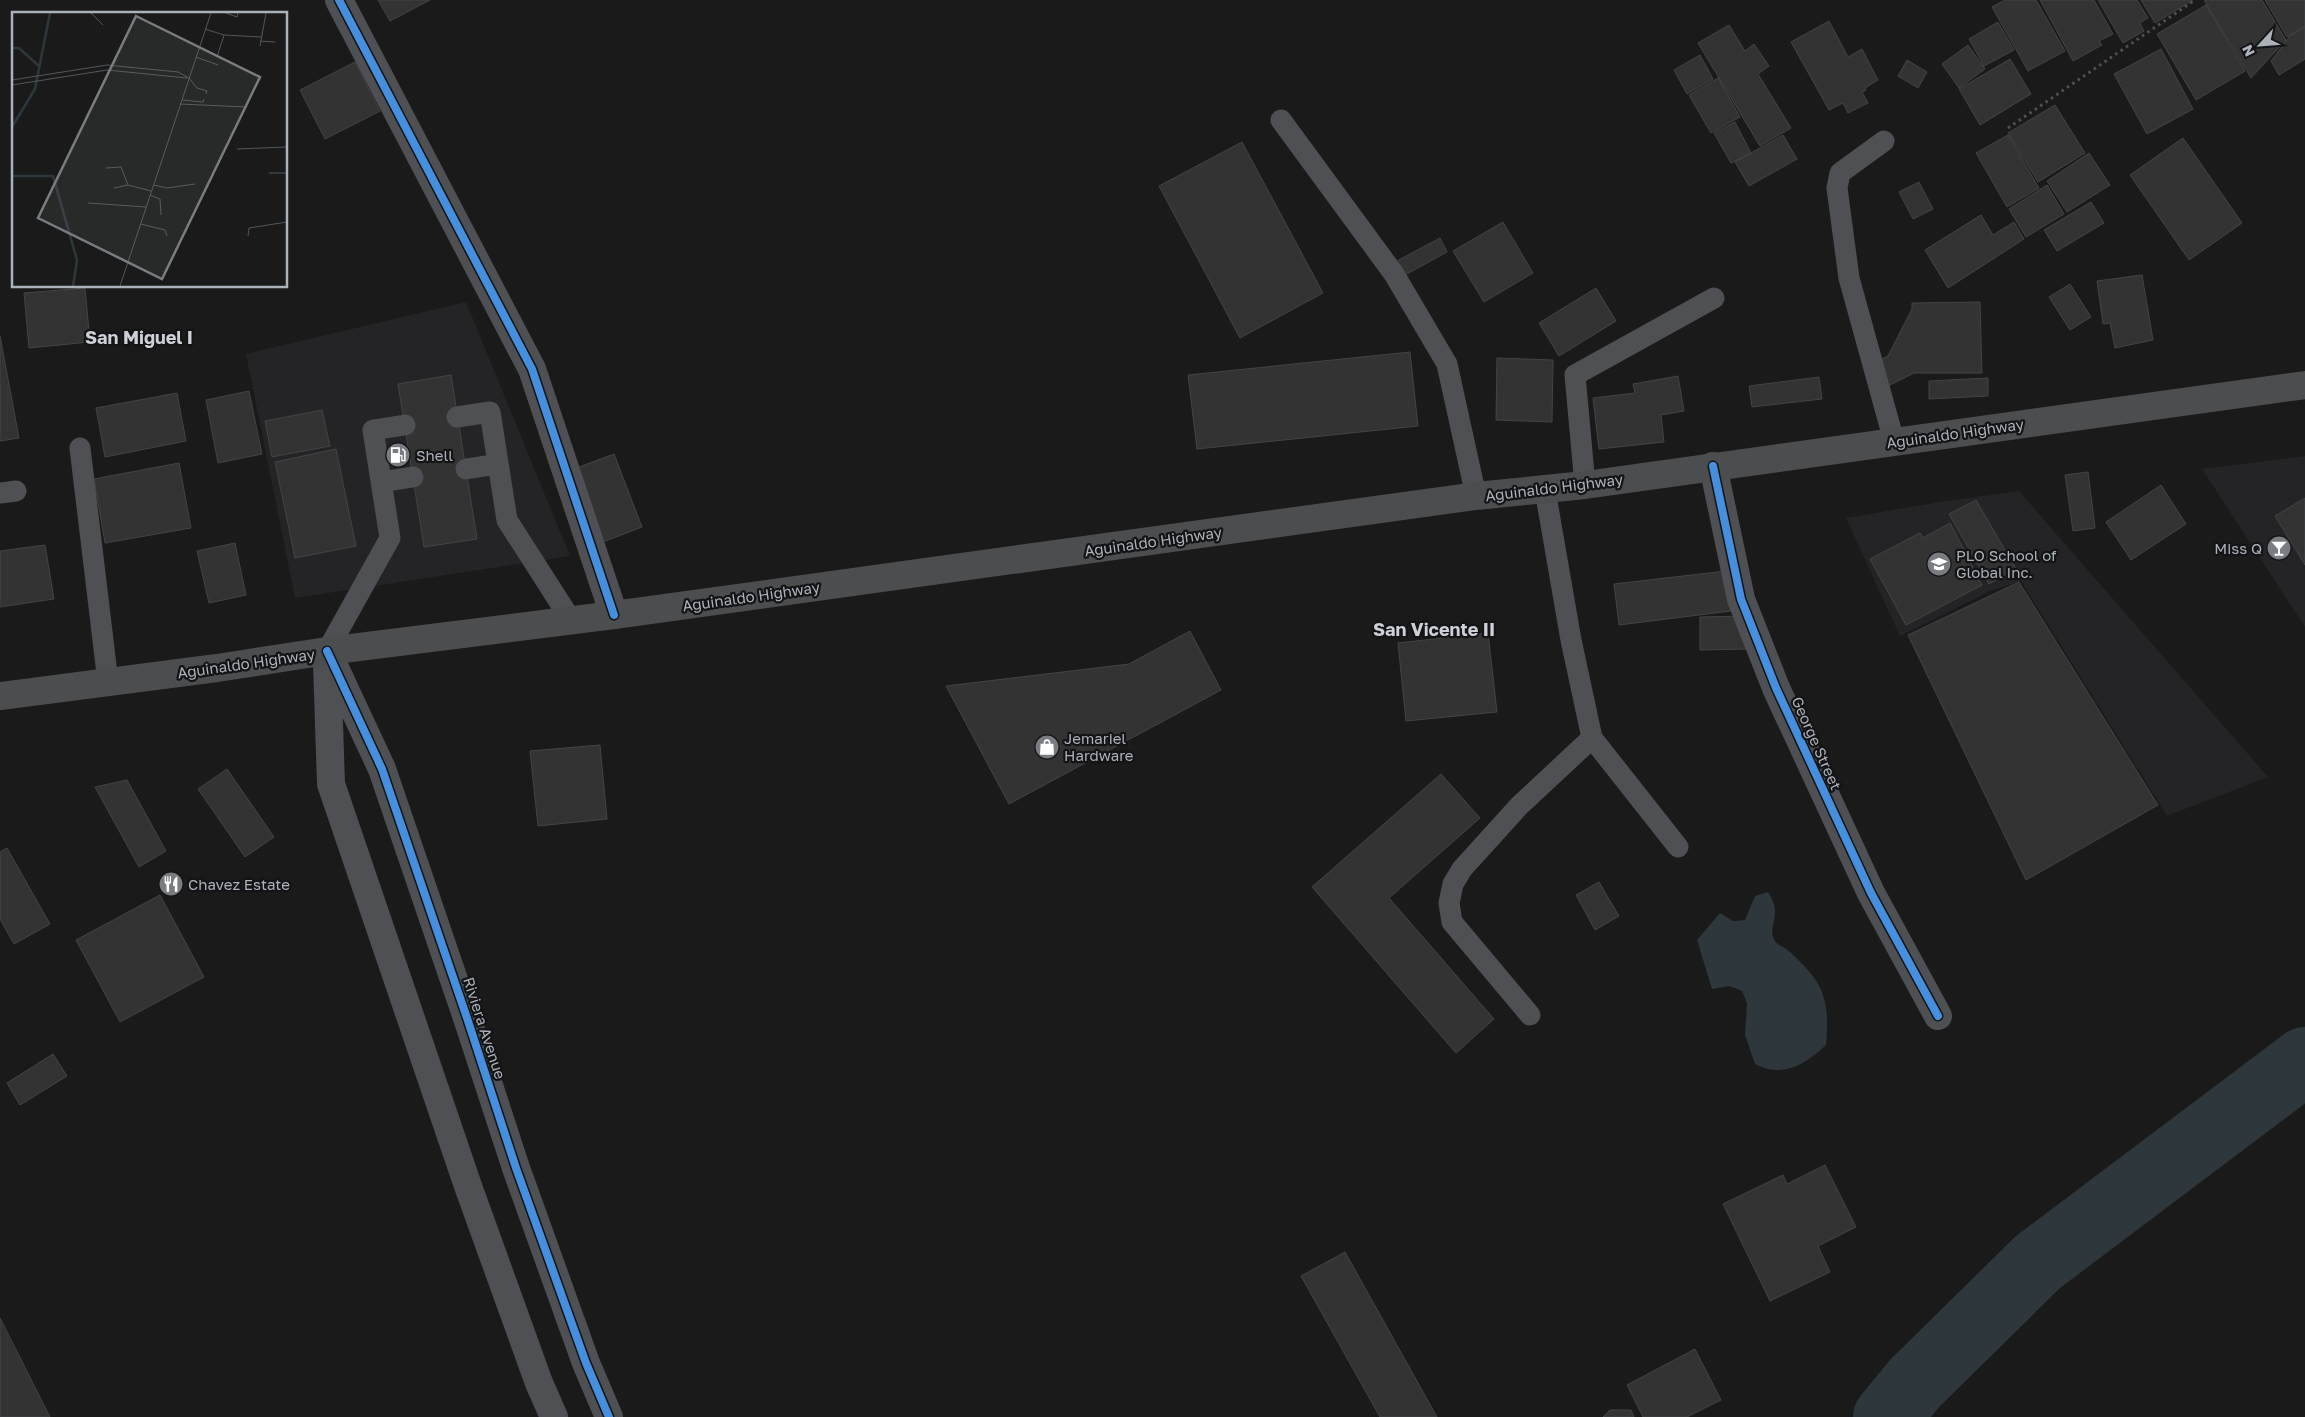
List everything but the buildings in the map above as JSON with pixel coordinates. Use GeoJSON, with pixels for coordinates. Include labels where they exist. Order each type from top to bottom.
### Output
{"type":"FeatureCollection","features":[{"type":"Feature","properties":{"kind":"main road","name":"Aguinaldo Highway"},"geometry":{"type":"LineString","coordinates":[[0,696],[327,651],[614,615],[1476,496],[1585,485],[2305,385]]}},
{"type":"Feature","properties":{"kind":"street"},"geometry":{"type":"LineString","coordinates":[[339,0],[532,369],[614,615]]}},
{"type":"Feature","properties":{"kind":"street","name":"George Street"},"geometry":{"type":"LineString","coordinates":[[1713,466],[1741,599],[1773,679],[1871,893],[1938,1016]]}},
{"type":"Feature","properties":{"kind":"street"},"geometry":{"type":"LineString","coordinates":[[327,651],[331,784],[468,1186],[539,1383],[554,1417]]}},
{"type":"Feature","properties":{"kind":"street","name":"Riviera Avenue"},"geometry":{"type":"LineString","coordinates":[[327,651],[382,769],[468,1018],[516,1168],[586,1363],[609,1417]]}},
{"type":"Feature","properties":{"kind":"lane"},"geometry":{"type":"LineString","coordinates":[[1281,120],[1394,274],[1447,364],[1476,496]]}},
{"type":"Feature","properties":{"kind":"lane"},"geometry":{"type":"LineString","coordinates":[[1884,141],[1840,173],[1837,188],[1849,278],[1894,442]]}},
{"type":"Feature","properties":{"kind":"lane"},"geometry":{"type":"LineString","coordinates":[[1585,485],[1575,375],[1714,298]]}},
{"type":"Feature","properties":{"kind":"lane"},"geometry":{"type":"LineString","coordinates":[[458,417],[490,412],[507,520],[571,620]]}},
{"type":"Feature","properties":{"kind":"lane"},"geometry":{"type":"LineString","coordinates":[[327,651],[390,538],[373,430],[405,425]]}},
{"type":"Feature","properties":{"kind":"lane"},"geometry":{"type":"LineString","coordinates":[[80,448],[108,682]]}},
{"type":"Feature","properties":{"kind":"lane"},"geometry":{"type":"LineString","coordinates":[[466,469],[498,464]]}},
{"type":"Feature","properties":{"kind":"lane"},"geometry":{"type":"LineString","coordinates":[[381,482],[413,477]]}},
{"type":"Feature","properties":{"kind":"lane"},"geometry":{"type":"LineString","coordinates":[[1545,490],[1592,738],[1678,847]]}},
{"type":"Feature","properties":{"kind":"lane"},"geometry":{"type":"LineString","coordinates":[[1530,1015],[1452,922],[1449,903],[1453,884],[1462,869],[1519,806],[1592,738]]}},
{"type":"Feature","properties":{"kind":"path"},"geometry":{"type":"LineString","coordinates":[[2008,128],[2194,0]]}},
{"type":"Feature","properties":{"kind":"shaded area","name":"Shell"},"geometry":{"type":"Polygon","coordinates":[[[466,302],[570,556],[295,598],[246,354],[466,302]]]}},
{"type":"Feature","properties":{"kind":"shaded area","name":"Miss Q"},"geometry":{"type":"Polygon","coordinates":[[[2305,456],[2305,627],[2202,469],[2305,456]]]}},
{"type":"Feature","properties":{"kind":"shaded area"},"geometry":{"type":"Polygon","coordinates":[[[2019,491],[2268,777],[2167,816],[2021,581],[1990,591],[1900,636],[1846,518],[2019,491]]]}},
{"type":"Feature","properties":{"kind":"shaded area"},"geometry":{"type":"Polygon","coordinates":[[[1768,892],[1775,908],[1772,931],[1774,940],[1788,950],[1811,973],[1822,993],[1827,1015],[1826,1045],[1802,1063],[1784,1070],[1765,1068],[1755,1064],[1745,1035],[1747,1003],[1742,991],[1729,986],[1712,989],[1697,940],[1720,913],[1733,921],[1745,920],[1755,896],[1768,892]]]}},
{"type":"Feature","properties":{"kind":"waterway"},"geometry":{"type":"LineString","coordinates":[[1887,1417],[1915,1383],[2038,1262],[2305,1061]]}},
{"type":"Feature","properties":{"kind":"cycle path"},"geometry":{"type":"LineString","coordinates":[[339,0],[532,369],[614,615]]}},
{"type":"Feature","properties":{"kind":"cycle path"},"geometry":{"type":"LineString","coordinates":[[1713,466],[1741,599],[1776,688],[1871,893],[1938,1016]]}},
{"type":"Feature","properties":{"kind":"cycle path"},"geometry":{"type":"LineString","coordinates":[[327,651],[382,769],[516,1168],[586,1363],[609,1417]]}},
{"type":"Feature","properties":{"kind":"place","name":"Shell"},"geometry":{"type":"Point","coordinates":[398,455]}},
{"type":"Feature","properties":{"kind":"place","name":"Miss Q"},"geometry":{"type":"Point","coordinates":[2279,548]}},
{"type":"Feature","properties":{"kind":"place","name":"PLO School of Global Inc."},"geometry":{"type":"Point","coordinates":[1939,564]}},
{"type":"Feature","properties":{"kind":"place","name":"Jemariel Hardware"},"geometry":{"type":"Point","coordinates":[1047,747]}},
{"type":"Feature","properties":{"kind":"place","name":"Chavez Estate"},"geometry":{"type":"Point","coordinates":[171,884]}},
{"type":"Feature","properties":{"kind":"district","name":"San Miguel I"},"geometry":{"type":"Point","coordinates":[139,337]}},
{"type":"Feature","properties":{"kind":"district","name":"San Vicente II"},"geometry":{"type":"Point","coordinates":[1434,629]}}]}
